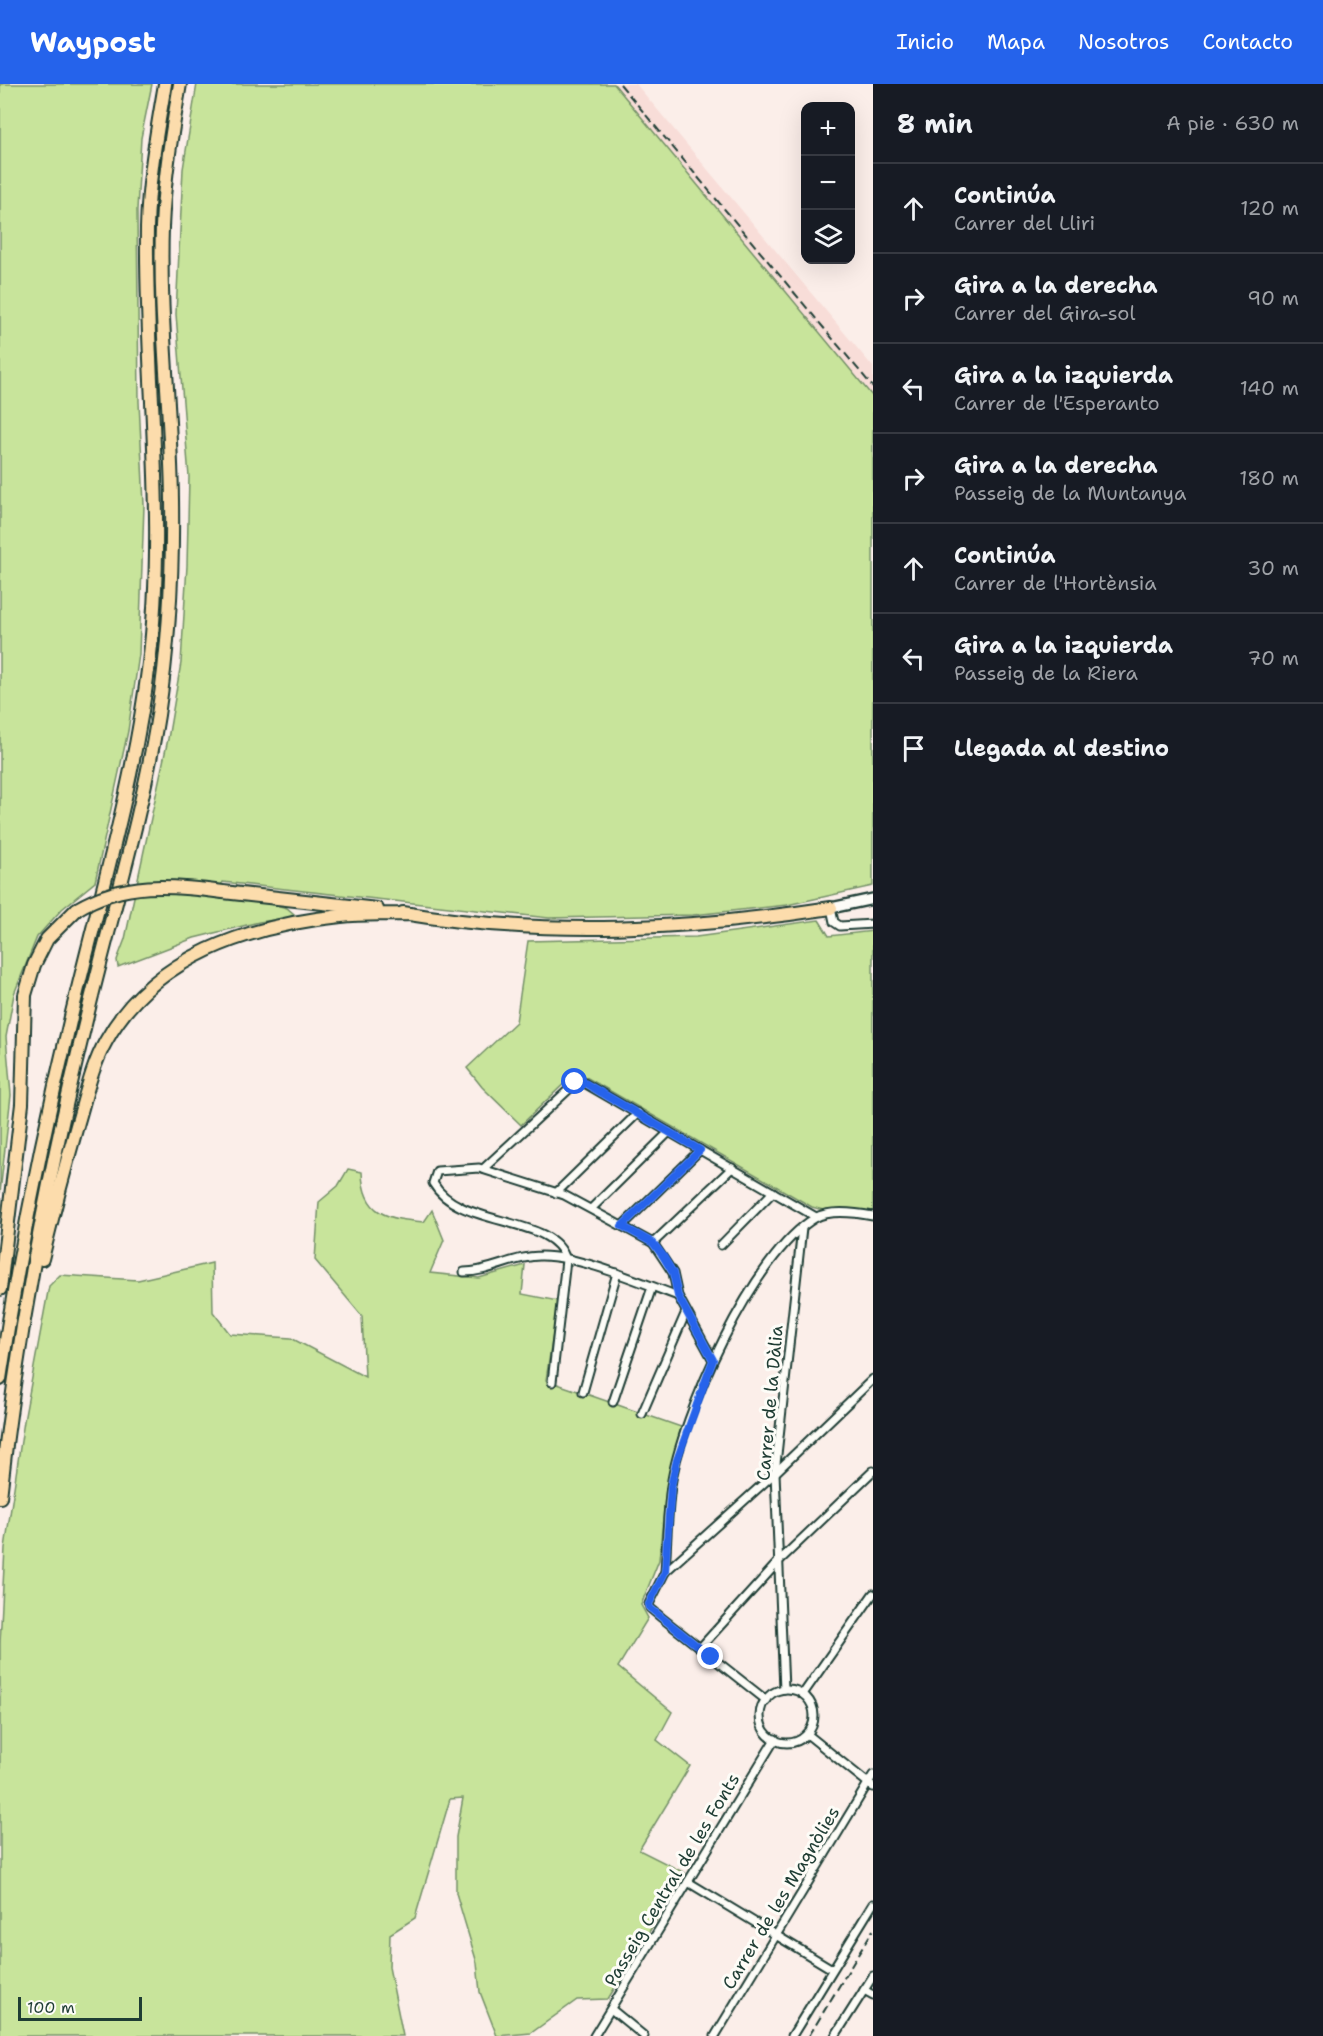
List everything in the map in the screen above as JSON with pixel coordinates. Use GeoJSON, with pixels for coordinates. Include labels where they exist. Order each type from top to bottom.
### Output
{"type":"FeatureCollection","features":[{"type":"Feature","properties":{"kind":"highway"},"geometry":{"type":"LineString","coordinates":[[0,1379],[33,1186],[72,1014],[135,764],[150,660],[156,598],[157,536],[148,313],[147,225],[154,149],[165,84]]}},
{"type":"Feature","properties":{"kind":"highway"},"geometry":{"type":"LineString","coordinates":[[0,1497],[23,1330],[62,1122],[124,872],[158,715],[171,594],[172,546],[162,225],[169,151],[180,84]]}},
{"type":"Feature","properties":{"kind":"highway"},"geometry":{"type":"LineString","coordinates":[[0,1289],[21,1114],[26,995],[34,965],[47,939],[77,909],[106,894],[129,888],[165,886],[508,924],[609,930],[714,924],[831,908]]}},
{"type":"Feature","properties":{"kind":"highway"},"geometry":{"type":"LineString","coordinates":[[23,1330],[68,1158],[97,1060],[106,1041],[135,1000],[173,968],[222,943],[254,932],[328,917],[410,914]]}},
{"type":"Feature","properties":{"kind":"main road"},"geometry":{"type":"LineString","coordinates":[[831,908],[873,899]]}},
{"type":"Feature","properties":{"kind":"street"},"geometry":{"type":"LineString","coordinates":[[831,908],[834,921],[840,926],[873,924]]}},
{"type":"Feature","properties":{"kind":"street"},"geometry":{"type":"LineString","coordinates":[[483,1169],[579,1080],[816,1217]]}},
{"type":"Feature","properties":{"kind":"street"},"geometry":{"type":"LineString","coordinates":[[556,1193],[638,1113]]}},
{"type":"Feature","properties":{"kind":"street"},"geometry":{"type":"LineString","coordinates":[[592,1208],[669,1132]]}},
{"type":"Feature","properties":{"kind":"street"},"geometry":{"type":"LineString","coordinates":[[622,1226],[700,1150]]}},
{"type":"Feature","properties":{"kind":"street"},"geometry":{"type":"LineString","coordinates":[[653,1243],[732,1168]]}},
{"type":"Feature","properties":{"kind":"street"},"geometry":{"type":"LineString","coordinates":[[552,1382],[566,1260],[561,1248],[548,1237],[468,1211],[443,1197],[433,1183],[437,1171],[483,1169],[556,1193],[592,1208],[653,1243],[673,1273],[678,1296],[713,1360]]}},
{"type":"Feature","properties":{"kind":"street"},"geometry":{"type":"LineString","coordinates":[[721,1245],[773,1192]]}},
{"type":"Feature","properties":{"kind":"street"},"geometry":{"type":"LineString","coordinates":[[665,1572],[671,1486],[685,1436],[713,1360],[765,1268],[777,1251],[816,1217],[851,1213],[873,1216]]}},
{"type":"Feature","properties":{"kind":"street","name":"Carrer de la Dàlia"},"geometry":{"type":"LineString","coordinates":[[784,1689],[775,1473],[802,1228]]}},
{"type":"Feature","properties":{"kind":"street"},"geometry":{"type":"LineString","coordinates":[[464,1272],[492,1269],[524,1257],[540,1256],[617,1273],[678,1296]]}},
{"type":"Feature","properties":{"kind":"street"},"geometry":{"type":"LineString","coordinates":[[583,1392],[617,1273]]}},
{"type":"Feature","properties":{"kind":"street"},"geometry":{"type":"LineString","coordinates":[[613,1402],[652,1287]]}},
{"type":"Feature","properties":{"kind":"street"},"geometry":{"type":"LineString","coordinates":[[642,1414],[686,1312]]}},
{"type":"Feature","properties":{"kind":"street"},"geometry":{"type":"LineString","coordinates":[[766,1700],[650,1608],[652,1597],[665,1572],[775,1473],[873,1379]]}},
{"type":"Feature","properties":{"kind":"street"},"geometry":{"type":"LineString","coordinates":[[700,1648],[780,1560],[873,1471]]}},
{"type":"Feature","properties":{"kind":"street"},"geometry":{"type":"LineString","coordinates":[[803,1694],[873,1594]]}},
{"type":"Feature","properties":{"kind":"street"},"geometry":{"type":"LineString","coordinates":[[784,1689],[803,1694],[814,1711],[813,1724],[807,1734],[789,1742],[775,1739],[766,1732],[762,1724],[761,1709],[766,1700],[775,1692],[784,1689]]}},
{"type":"Feature","properties":{"kind":"street"},"geometry":{"type":"LineString","coordinates":[[807,1734],[871,1785]]}},
{"type":"Feature","properties":{"kind":"street","name":"Passeig Central de les Fonts"},"geometry":{"type":"LineString","coordinates":[[594,2036],[775,1739]]}},
{"type":"Feature","properties":{"kind":"street","name":"Carrer de les Magnòlies"},"geometry":{"type":"LineString","coordinates":[[715,2036],[871,1785],[873,1775]]}},
{"type":"Feature","properties":{"kind":"street"},"geometry":{"type":"LineString","coordinates":[[688,1882],[832,1969]]}},
{"type":"Feature","properties":{"kind":"street"},"geometry":{"type":"LineString","coordinates":[[792,2036],[873,1904]]}},
{"type":"Feature","properties":{"kind":"street"},"geometry":{"type":"LineString","coordinates":[[836,2036],[873,1976]]}},
{"type":"Feature","properties":{"kind":"street"},"geometry":{"type":"LineString","coordinates":[[864,1990],[873,1995]]}},
{"type":"Feature","properties":{"kind":"street"},"geometry":{"type":"LineString","coordinates":[[610,2009],[644,2036]]}},
{"type":"Feature","properties":{"kind":"shaded area"},"geometry":{"type":"Polygon","coordinates":[[[614,84],[636,84],[873,367],[873,397],[614,84]]]}},
{"type":"Feature","properties":{"kind":"green space"},"geometry":{"type":"Polygon","coordinates":[[[0,84],[152,84],[141,138],[137,210],[139,402],[144,505],[139,654],[128,731],[95,882],[62,909],[37,937],[14,994],[6,1037],[11,1095],[0,1193],[0,84]]]}},
{"type":"Feature","properties":{"kind":"green space"},"geometry":{"type":"Polygon","coordinates":[[[197,84],[614,84],[873,397],[873,886],[787,905],[693,915],[549,918],[223,882],[217,889],[287,908],[294,914],[288,918],[259,922],[194,938],[118,967],[117,960],[125,939],[168,739],[181,663],[187,566],[189,477],[176,314],[183,169],[197,84]]]}},
{"type":"Feature","properties":{"kind":"green space"},"geometry":{"type":"Polygon","coordinates":[[[819,920],[829,936],[873,931],[873,1211],[823,1210],[812,1207],[579,1073],[574,1074],[521,1125],[482,1087],[467,1068],[516,1022],[528,941],[696,937],[819,920]]]}},
{"type":"Feature","properties":{"kind":"green space"},"geometry":{"type":"Polygon","coordinates":[[[348,1169],[362,1172],[367,1198],[380,1212],[399,1219],[424,1222],[432,1210],[444,1240],[430,1273],[479,1278],[525,1265],[522,1294],[558,1301],[546,1380],[681,1427],[666,1488],[659,1560],[641,1605],[648,1618],[618,1667],[672,1712],[657,1740],[690,1766],[639,1850],[685,1873],[608,1999],[577,2000],[531,2033],[497,2036],[480,1992],[477,1963],[456,1893],[456,1837],[463,1798],[450,1799],[415,1918],[390,1934],[389,1967],[403,2036],[0,2036],[0,1643],[5,1548],[24,1421],[49,1286],[60,1275],[138,1280],[212,1263],[213,1312],[230,1334],[291,1338],[365,1377],[362,1316],[315,1260],[319,1202],[338,1186],[348,1169]]]}},
{"type":"Feature","properties":{"kind":"railway"},"geometry":{"type":"LineString","coordinates":[[620,84],[873,387]]}},
{"type":"Feature","properties":{"kind":"railway"},"geometry":{"type":"LineString","coordinates":[[809,2036],[873,1930]]}},
{"type":"Feature","properties":{"kind":"route"},"geometry":{"type":"LineString","coordinates":[[575,1082],[579,1080],[583,1082],[700,1150],[622,1226],[653,1243],[663,1256],[673,1273],[678,1296],[713,1360],[677,1460],[671,1486],[665,1572],[649,1604],[650,1608],[711,1657]]}}]}
